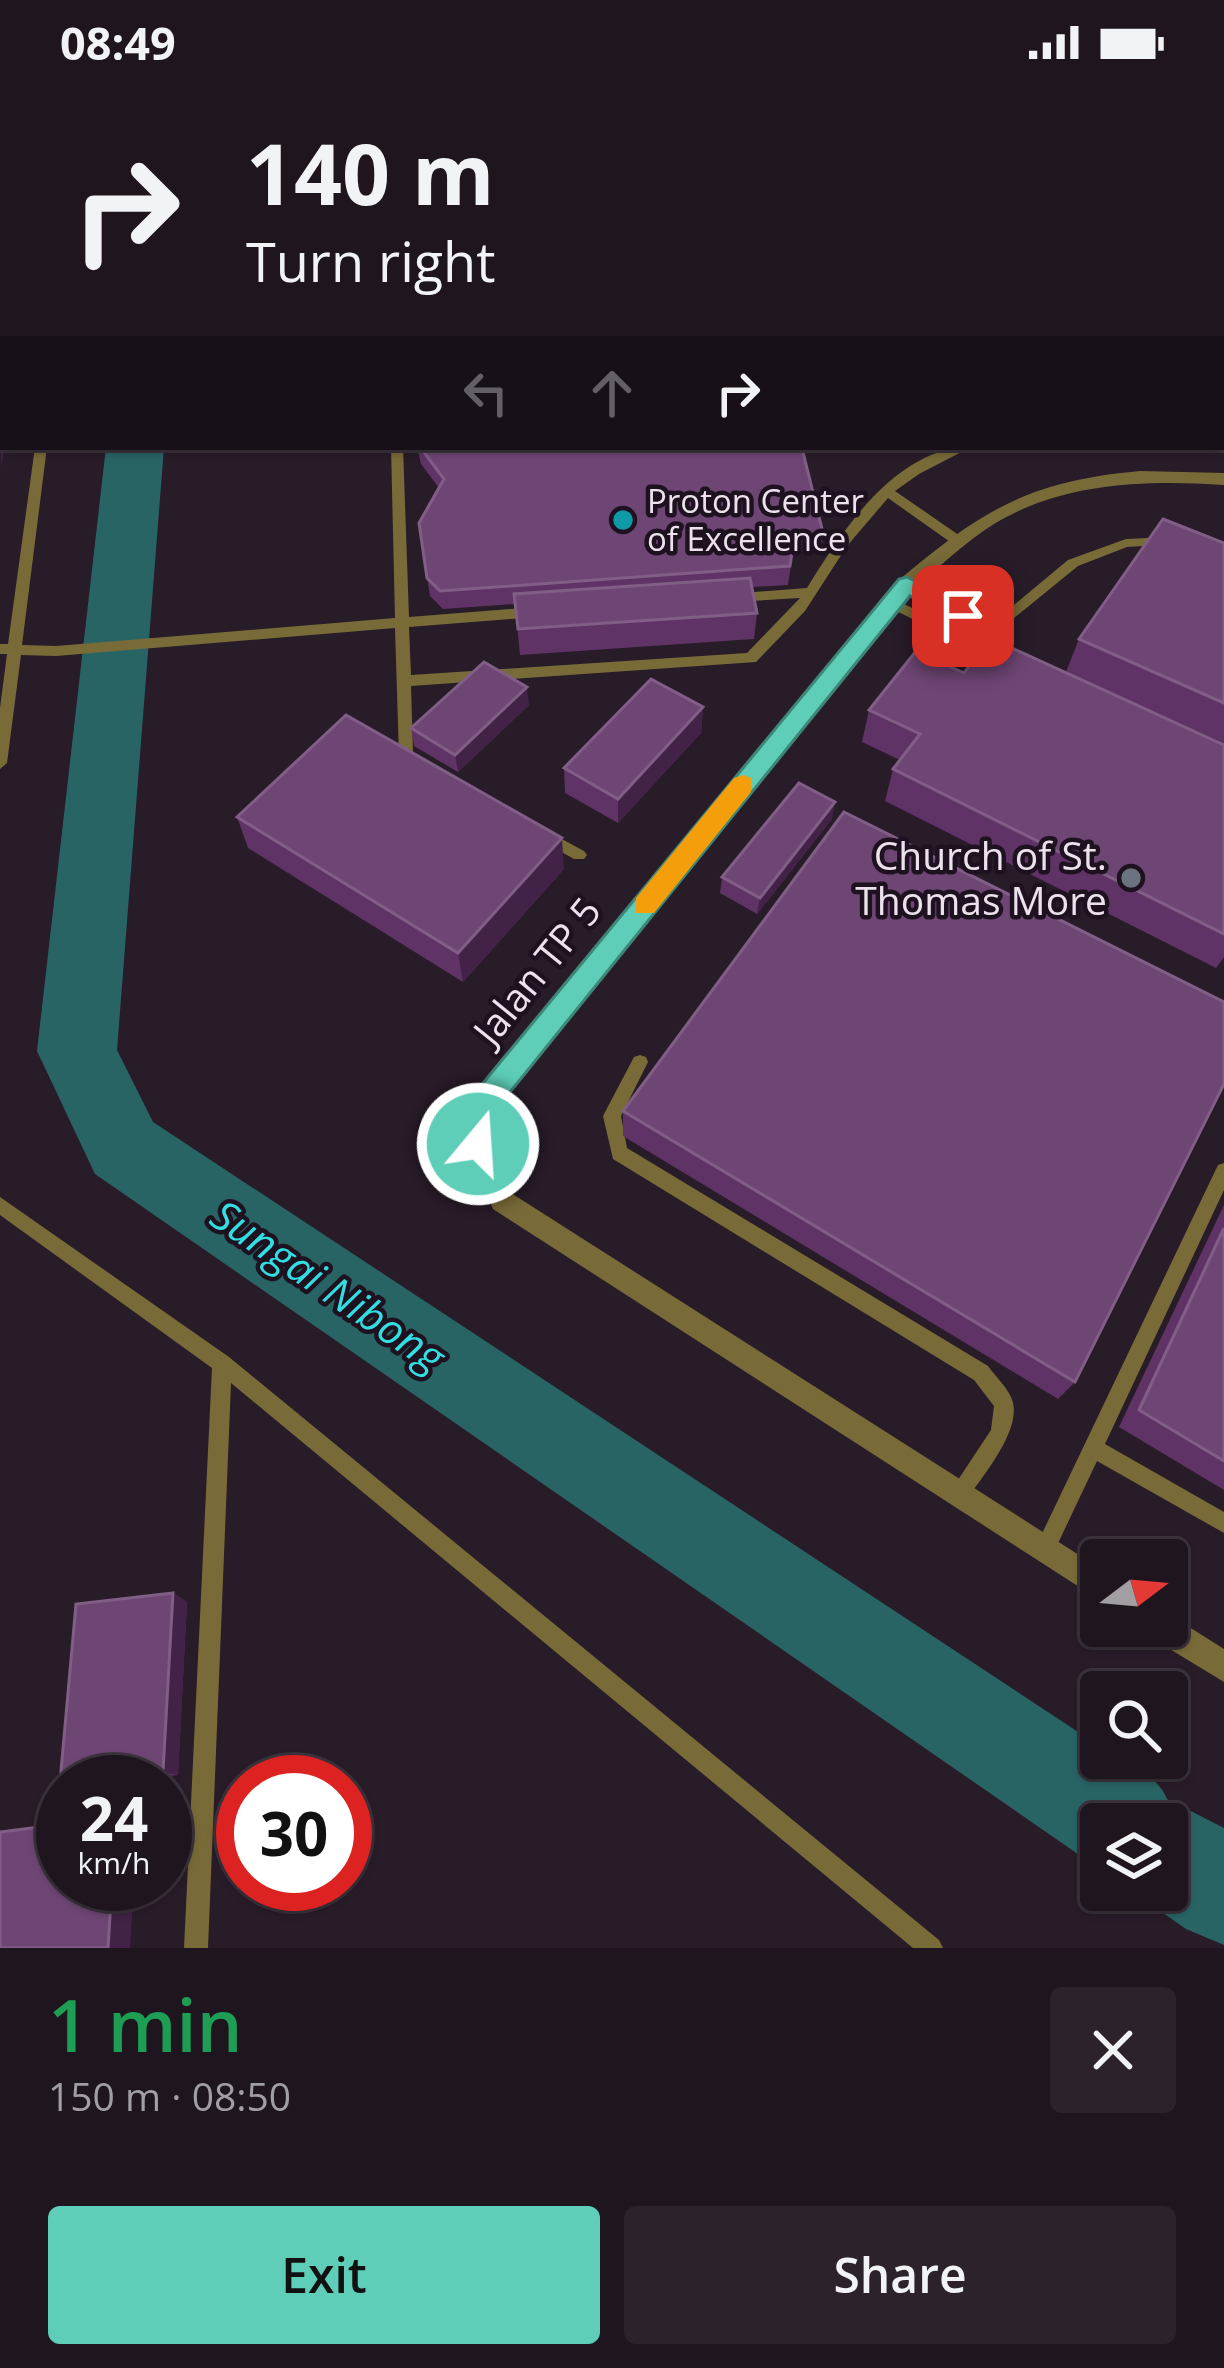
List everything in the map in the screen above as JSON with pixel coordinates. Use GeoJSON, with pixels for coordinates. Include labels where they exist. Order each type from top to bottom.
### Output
{"type":"FeatureCollection","features":[{"type":"Feature","properties":{"kind":"street","name":"Jalan TP 5"},"geometry":{"type":"LineString","coordinates":[[1080,1572],[502,1201],[478,1144],[484,1103],[899,594],[958,541],[1003,511],[1073,488],[1133,478],[1224,479]]}},
{"type":"Feature","properties":{"kind":"street"},"geometry":{"type":"LineString","coordinates":[[1188,1644],[1224,1667]]}},
{"type":"Feature","properties":{"kind":"lane"},"geometry":{"type":"LineString","coordinates":[[0,763],[41,450]]}},
{"type":"Feature","properties":{"kind":"lane"},"geometry":{"type":"LineString","coordinates":[[397,450],[406,622],[406,756],[438,776]]}},
{"type":"Feature","properties":{"kind":"lane"},"geometry":{"type":"LineString","coordinates":[[406,681],[751,658],[812,592],[831,551],[886,491],[918,466],[958,450]]}},
{"type":"Feature","properties":{"kind":"lane"},"geometry":{"type":"LineString","coordinates":[[886,491],[958,541]]}},
{"type":"Feature","properties":{"kind":"lane"},"geometry":{"type":"LineString","coordinates":[[899,594],[992,631],[1073,563],[1126,543],[1184,540]]}},
{"type":"Feature","properties":{"kind":"lane"},"geometry":{"type":"LineString","coordinates":[[716,599],[812,592]]}},
{"type":"Feature","properties":{"kind":"lane"},"geometry":{"type":"LineString","coordinates":[[899,594],[1016,663]]}},
{"type":"Feature","properties":{"kind":"lane"},"geometry":{"type":"LineString","coordinates":[[0,649],[56,651],[549,611]]}},
{"type":"Feature","properties":{"kind":"lane"},"geometry":{"type":"LineString","coordinates":[[518,821],[579,855]]}},
{"type":"Feature","properties":{"kind":"lane"},"geometry":{"type":"LineString","coordinates":[[640,1062],[612,1116],[620,1153],[981,1373],[1004,1403],[1000,1433],[960,1492]]}},
{"type":"Feature","properties":{"kind":"lane"},"geometry":{"type":"LineString","coordinates":[[1045,1549],[1224,1171]]}},
{"type":"Feature","properties":{"kind":"lane"},"geometry":{"type":"LineString","coordinates":[[0,1204],[222,1364],[490,1591],[931,1948]]}},
{"type":"Feature","properties":{"kind":"lane"},"geometry":{"type":"LineString","coordinates":[[196,1948],[222,1364]]}},
{"type":"Feature","properties":{"kind":"lane"},"geometry":{"type":"LineString","coordinates":[[1093,1448],[1224,1523]]}},
{"type":"Feature","properties":{"kind":"building","name":"Proton Center of Excellence"},"geometry":{"type":"Polygon","coordinates":[[[422,450],[803,450],[823,533],[795,533],[790,566],[440,591],[427,578],[419,523],[444,479],[422,450]]]}},
{"type":"Feature","properties":{"kind":"building"},"geometry":{"type":"Polygon","coordinates":[[[1163,519],[1224,543],[1224,703],[1079,639],[1163,519]]]}},
{"type":"Feature","properties":{"kind":"building"},"geometry":{"type":"Polygon","coordinates":[[[750,578],[757,613],[518,629],[514,594],[750,578]]]}},
{"type":"Feature","properties":{"kind":"building","name":"Church of St. Thomas More"},"geometry":{"type":"Polygon","coordinates":[[[990,638],[1224,745],[1224,934],[893,769],[920,734],[869,710],[916,651],[964,673],[990,638]]]}},
{"type":"Feature","properties":{"kind":"building"},"geometry":{"type":"Polygon","coordinates":[[[484,662],[527,687],[455,755],[411,728],[484,662]]]}},
{"type":"Feature","properties":{"kind":"building"},"geometry":{"type":"Polygon","coordinates":[[[651,679],[703,707],[618,799],[564,768],[651,679]]]}},
{"type":"Feature","properties":{"kind":"building"},"geometry":{"type":"Polygon","coordinates":[[[346,715],[562,838],[458,953],[237,817],[346,715]]]}},
{"type":"Feature","properties":{"kind":"building"},"geometry":{"type":"Polygon","coordinates":[[[799,783],[835,802],[760,898],[722,877],[799,783]]]}},
{"type":"Feature","properties":{"kind":"building"},"geometry":{"type":"Polygon","coordinates":[[[844,812],[1224,1002],[1224,1084],[1075,1382],[623,1111],[844,812]]]}},
{"type":"Feature","properties":{"kind":"building"},"geometry":{"type":"Polygon","coordinates":[[[1224,1228],[1224,1461],[1139,1410],[1224,1228]]]}},
{"type":"Feature","properties":{"kind":"building"},"geometry":{"type":"Polygon","coordinates":[[[173,1593],[164,1755],[62,1755],[76,1604],[173,1593]]]}},
{"type":"Feature","properties":{"kind":"building"},"geometry":{"type":"Polygon","coordinates":[[[36,1827],[36,1911],[110,1911],[108,1948],[0,1948],[0,1832],[36,1827]]]}},
{"type":"Feature","properties":{"kind":"waterway","name":"Sungai Nibong"},"geometry":{"type":"LineString","coordinates":[[135,450],[77,1051],[124,1148],[1094,1803]]}},
{"type":"Feature","properties":{"kind":"waterway","name":"Sungai Nibong"},"geometry":{"type":"LineString","coordinates":[[1188,1866],[1224,1891]]}},
{"type":"Feature","properties":{"kind":"slow traffic"},"geometry":{"type":"LineString","coordinates":[[645,905],[743,785]]}},
{"type":"Feature","properties":{"kind":"place","name":"Proton Center of Excellence"},"geometry":{"type":"Point","coordinates":[623,520]}},
{"type":"Feature","properties":{"kind":"place","name":"Church of St. Thomas More"},"geometry":{"type":"Point","coordinates":[1131,878]}},
{"type":"Feature","properties":{"kind":"route"},"geometry":{"type":"LineString","coordinates":[[478,1144],[484,1103],[907,585],[963,616]]}}]}
